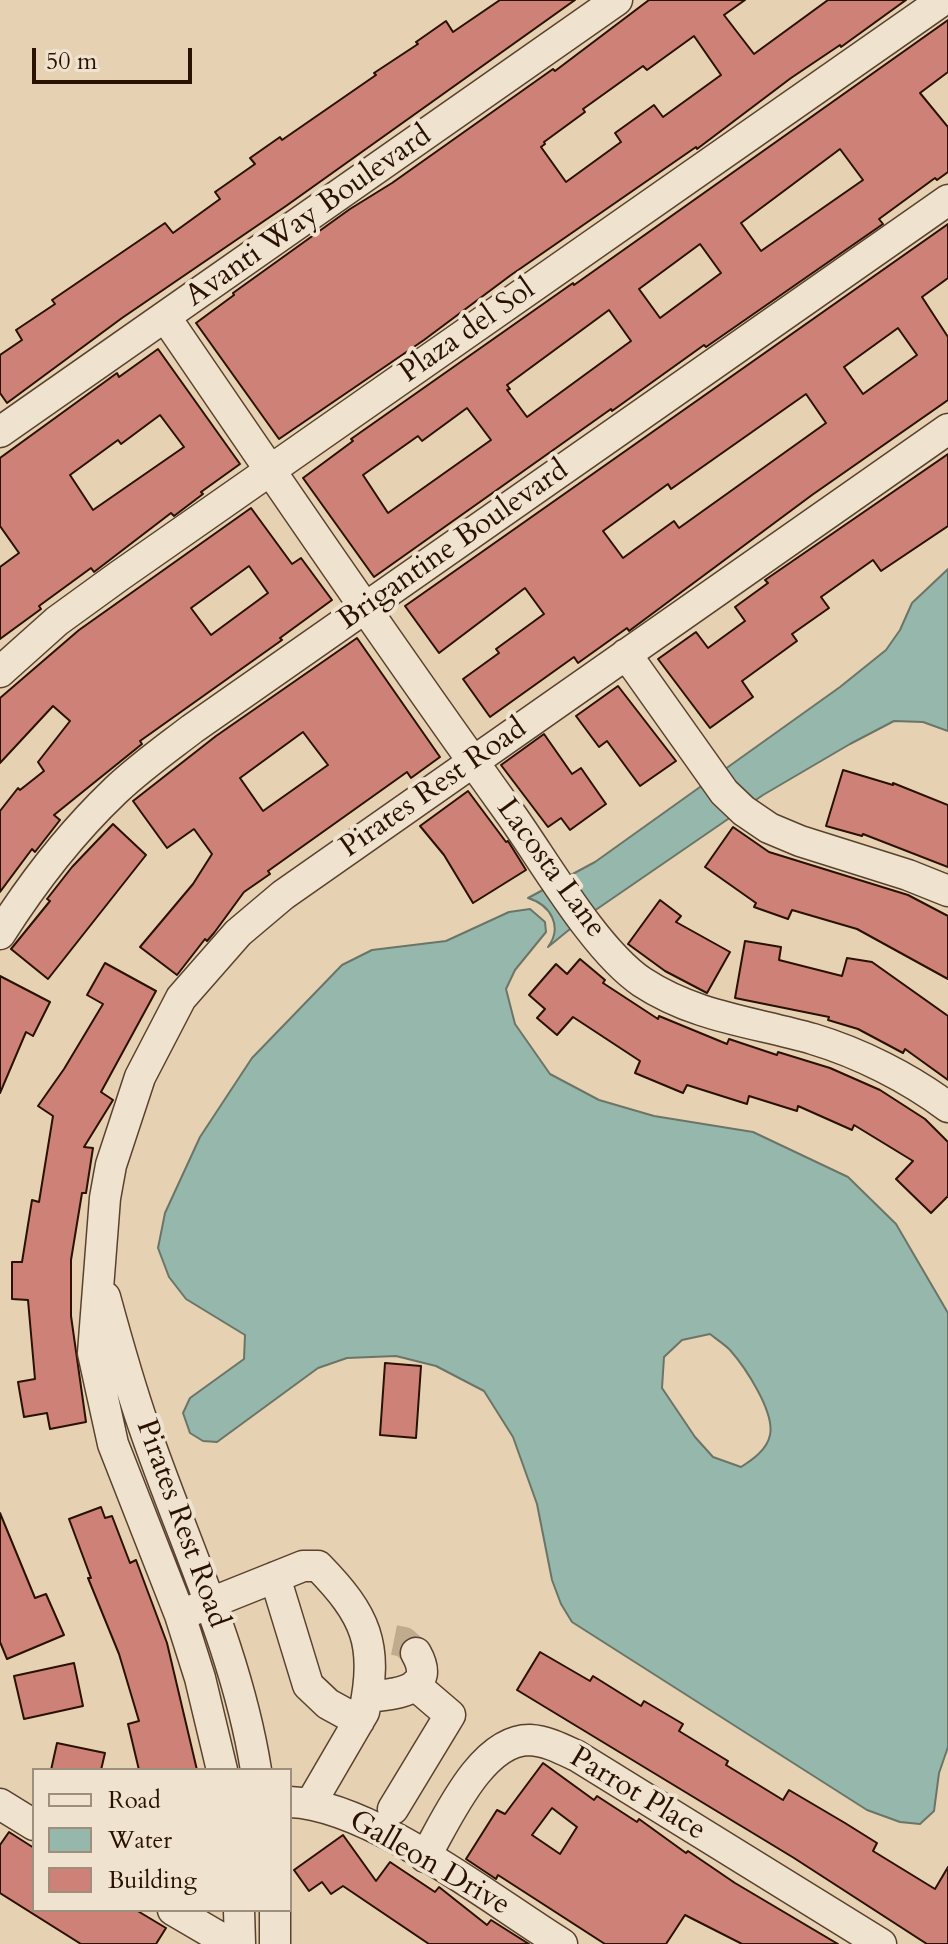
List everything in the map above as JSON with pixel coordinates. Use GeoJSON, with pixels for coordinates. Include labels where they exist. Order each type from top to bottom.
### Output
{"type":"FeatureCollection","features":[{"type":"Feature","properties":{"kind":"street","name":"Avanti Way Boulevard"},"geometry":{"type":"LineString","coordinates":[[0,432],[617,0]]}},
{"type":"Feature","properties":{"kind":"street","name":"Plaza del Sol"},"geometry":{"type":"LineString","coordinates":[[0,672],[57,621],[943,0]]}},
{"type":"Feature","properties":{"kind":"street","name":"Brigantine Boulevard"},"geometry":{"type":"LineString","coordinates":[[0,934],[52,860],[116,791],[192,729],[948,200]]}},
{"type":"Feature","properties":{"kind":"street","name":"Lacosta Lane"},"geometry":{"type":"LineString","coordinates":[[166,318],[365,608],[595,934],[640,981],[702,1012],[815,1040],[859,1057],[948,1107]]}},
{"type":"Feature","properties":{"kind":"street","name":"Pirates Rest Road"},"geometry":{"type":"LineString","coordinates":[[222,1768],[200,1678],[180,1615],[110,1435],[93,1353],[105,1198],[111,1165],[140,1077],[181,998],[212,959],[283,895],[948,429]]}},
{"type":"Feature","properties":{"kind":"street"},"geometry":{"type":"LineString","coordinates":[[626,654],[724,792],[744,811],[769,828],[800,841],[886,867],[948,891]]}},
{"type":"Feature","properties":{"kind":"street","name":"Pirates Rest Road"},"geometry":{"type":"LineString","coordinates":[[100,1280],[143,1423],[211,1602],[237,1684],[256,1768]]}},
{"type":"Feature","properties":{"kind":"street"},"geometry":{"type":"LineString","coordinates":[[110,1435],[143,1423]]}},
{"type":"Feature","properties":{"kind":"street"},"geometry":{"type":"LineString","coordinates":[[180,1615],[211,1602],[303,1566],[318,1566],[354,1610],[393,1644],[422,1662],[422,1674],[415,1685],[364,1709],[328,1704],[308,1685],[275,1577]]}},
{"type":"Feature","properties":{"kind":"street"},"geometry":{"type":"LineString","coordinates":[[300,1803],[364,1709],[372,1680],[372,1656],[393,1644]]}},
{"type":"Feature","properties":{"kind":"street"},"geometry":{"type":"LineString","coordinates":[[393,1809],[450,1715],[415,1685]]}},
{"type":"Feature","properties":{"kind":"street","name":"Parrot Place"},"geometry":{"type":"LineString","coordinates":[[425,1857],[485,1760],[504,1747],[527,1740],[550,1743],[577,1756],[881,1944]]}},
{"type":"Feature","properties":{"kind":"street","name":"Galleon Drive"},"geometry":{"type":"LineString","coordinates":[[300,1803],[342,1812],[425,1857],[562,1944]]}},
{"type":"Feature","properties":{"kind":"street"},"geometry":{"type":"LineString","coordinates":[[0,1804],[32,1824]]}},
{"type":"Feature","properties":{"kind":"street"},"geometry":{"type":"LineString","coordinates":[[176,1912],[231,1944]]}},
{"type":"Feature","properties":{"kind":"street"},"geometry":{"type":"LineString","coordinates":[[239,1912],[240,1944]]}},
{"type":"Feature","properties":{"kind":"street"},"geometry":{"type":"LineString","coordinates":[[275,1912],[275,1944]]}},
{"type":"Feature","properties":{"kind":"water"},"geometry":{"type":"Polygon","coordinates":[[[948,569],[948,731],[923,722],[894,721],[850,744],[763,795],[581,920],[548,947],[554,932],[552,918],[543,906],[528,898],[595,862],[840,687],[886,650],[900,630],[912,603],[948,569]]]}},
{"type":"Feature","properties":{"kind":"water"},"geometry":{"type":"Polygon","coordinates":[[[530,909],[545,922],[546,932],[515,970],[506,989],[515,1024],[550,1074],[599,1100],[654,1116],[753,1132],[848,1177],[896,1224],[948,1313],[948,1747],[939,1773],[934,1811],[920,1824],[900,1822],[867,1810],[572,1622],[552,1580],[537,1504],[513,1437],[484,1391],[436,1366],[396,1356],[347,1358],[318,1368],[217,1442],[203,1441],[190,1433],[183,1413],[190,1398],[244,1359],[245,1335],[186,1299],[169,1277],[158,1248],[165,1213],[200,1137],[252,1058],[342,965],[372,950],[446,941],[509,912],[530,909]],[[710,1334],[682,1340],[664,1357],[662,1388],[695,1437],[713,1457],[741,1467],[766,1445],[770,1435],[768,1414],[758,1390],[743,1367],[730,1350],[710,1334]]]}},
{"type":"Feature","properties":{"kind":"building"},"geometry":{"type":"Polygon","coordinates":[[[500,0],[575,0],[286,206],[122,318],[7,403],[0,393],[0,355],[22,340],[16,330],[55,304],[52,300],[165,223],[173,233],[220,199],[215,192],[255,164],[250,158],[280,137],[282,140],[376,75],[374,73],[446,21],[453,32],[500,0]]]}},
{"type":"Feature","properties":{"kind":"building"},"geometry":{"type":"Polygon","coordinates":[[[649,0],[745,0],[724,15],[754,54],[828,0],[906,0],[279,439],[196,323],[350,209],[392,183],[553,69],[555,71],[649,0]],[[694,36],[647,70],[643,66],[583,109],[585,112],[541,147],[566,182],[621,142],[615,133],[654,105],[663,117],[721,75],[694,36]]]}},
{"type":"Feature","properties":{"kind":"building"},"geometry":{"type":"Polygon","coordinates":[[[948,20],[948,72],[920,93],[948,127],[948,172],[879,219],[883,224],[611,409],[374,577],[303,478],[353,441],[351,439],[948,20]],[[840,149],[741,223],[761,251],[863,180],[840,149]],[[700,244],[639,289],[660,318],[721,273],[700,244]],[[609,310],[507,385],[510,389],[507,390],[527,417],[631,341],[609,310]],[[467,408],[422,441],[418,436],[363,475],[388,513],[491,440],[467,408]]]}},
{"type":"Feature","properties":{"kind":"building"},"geometry":{"type":"Polygon","coordinates":[[[948,224],[948,278],[922,297],[948,337],[948,400],[812,495],[629,631],[627,628],[578,663],[574,657],[490,717],[463,679],[499,653],[496,649],[544,614],[525,588],[439,653],[405,606],[948,224]],[[898,328],[844,367],[863,394],[917,355],[898,328]],[[806,394],[671,489],[668,484],[603,531],[623,558],[674,521],[679,528],[826,423],[806,394]]]}},
{"type":"Feature","properties":{"kind":"building"},"geometry":{"type":"Polygon","coordinates":[[[158,349],[240,464],[174,516],[171,513],[94,572],[91,568],[0,639],[0,567],[19,553],[0,526],[0,458],[117,373],[119,377],[158,349]],[[160,415],[121,444],[118,440],[70,475],[93,510],[184,447],[160,415]]]}},
{"type":"Feature","properties":{"kind":"building"},"geometry":{"type":"Polygon","coordinates":[[[948,454],[948,526],[881,571],[873,560],[821,597],[829,608],[792,634],[797,641],[742,681],[753,697],[710,728],[658,659],[696,632],[708,648],[745,621],[735,607],[768,583],[765,580],[948,454]]]}},
{"type":"Feature","properties":{"kind":"building"},"geometry":{"type":"Polygon","coordinates":[[[251,508],[292,564],[301,558],[332,600],[280,638],[282,640],[140,741],[142,744],[54,815],[60,820],[35,852],[32,849],[0,892],[0,811],[18,788],[20,790],[44,771],[38,762],[70,721],[53,706],[0,763],[0,698],[79,630],[251,508]],[[249,566],[191,608],[211,635],[268,593],[249,566]]]}},
{"type":"Feature","properties":{"kind":"building"},"geometry":{"type":"Polygon","coordinates":[[[357,638],[440,757],[411,778],[407,772],[268,871],[270,874],[244,892],[214,933],[207,941],[205,939],[177,975],[140,947],[193,884],[212,854],[194,829],[167,848],[133,801],[216,736],[357,638]],[[303,732],[240,778],[263,811],[328,765],[303,732]]]}},
{"type":"Feature","properties":{"kind":"building"},"geometry":{"type":"Polygon","coordinates":[[[618,686],[676,761],[640,786],[607,741],[599,747],[576,716],[618,686]]]}},
{"type":"Feature","properties":{"kind":"building"},"geometry":{"type":"Polygon","coordinates":[[[544,734],[572,774],[581,768],[606,804],[570,830],[561,818],[548,827],[501,765],[544,734]]]}},
{"type":"Feature","properties":{"kind":"building"},"geometry":{"type":"Polygon","coordinates":[[[843,770],[893,783],[948,805],[948,867],[863,834],[826,826],[843,770]]]}},
{"type":"Feature","properties":{"kind":"building"},"geometry":{"type":"Polygon","coordinates":[[[468,791],[508,841],[526,870],[473,903],[444,855],[420,826],[468,791]]]}},
{"type":"Feature","properties":{"kind":"building"},"geometry":{"type":"Polygon","coordinates":[[[113,824],[146,855],[48,979],[11,949],[50,901],[47,899],[72,867],[113,824]]]}},
{"type":"Feature","properties":{"kind":"building"},"geometry":{"type":"Polygon","coordinates":[[[733,827],[769,852],[908,895],[948,916],[948,979],[857,929],[792,910],[788,919],[754,907],[756,903],[705,867],[733,827]]]}},
{"type":"Feature","properties":{"kind":"building"},"geometry":{"type":"Polygon","coordinates":[[[660,900],[681,916],[676,922],[730,952],[707,993],[665,971],[628,944],[660,900]]]}},
{"type":"Feature","properties":{"kind":"building"},"geometry":{"type":"Polygon","coordinates":[[[745,941],[781,947],[779,960],[842,976],[847,958],[872,962],[948,1016],[948,1080],[905,1049],[903,1053],[858,1029],[828,1020],[829,1017],[735,998],[745,941]]]}},
{"type":"Feature","properties":{"kind":"building"},"geometry":{"type":"Polygon","coordinates":[[[580,959],[605,980],[603,983],[658,1019],[659,1016],[727,1044],[729,1039],[830,1068],[880,1090],[925,1119],[948,1142],[948,1196],[931,1213],[896,1179],[913,1161],[854,1125],[852,1130],[798,1106],[797,1111],[749,1096],[747,1104],[687,1085],[683,1093],[635,1073],[640,1061],[573,1017],[557,1035],[537,1018],[545,1009],[529,995],[556,964],[567,974],[580,959]]]}},
{"type":"Feature","properties":{"kind":"building"},"geometry":{"type":"Polygon","coordinates":[[[105,963],[156,991],[101,1092],[113,1100],[84,1147],[93,1148],[71,1260],[71,1316],[86,1422],[50,1429],[47,1413],[24,1417],[18,1382],[35,1379],[28,1300],[12,1299],[12,1262],[22,1262],[32,1200],[39,1202],[53,1116],[38,1106],[103,1004],[87,995],[105,963]]]}},
{"type":"Feature","properties":{"kind":"building"},"geometry":{"type":"Polygon","coordinates":[[[0,976],[50,1002],[33,1036],[26,1032],[0,1093],[0,976]]]}},
{"type":"Feature","properties":{"kind":"building"},"geometry":{"type":"Polygon","coordinates":[[[385,1363],[421,1366],[416,1438],[380,1435],[385,1363]]]}},
{"type":"Feature","properties":{"kind":"building"},"geometry":{"type":"Polygon","coordinates":[[[101,1507],[105,1518],[112,1516],[130,1563],[136,1560],[167,1643],[197,1768],[139,1768],[128,1724],[139,1721],[119,1654],[88,1578],[91,1578],[69,1519],[101,1507]]]}},
{"type":"Feature","properties":{"kind":"building"},"geometry":{"type":"Polygon","coordinates":[[[0,1513],[35,1598],[46,1594],[64,1635],[7,1659],[0,1642],[0,1513]]]}},
{"type":"Feature","properties":{"kind":"building"},"geometry":{"type":"Polygon","coordinates":[[[540,1652],[590,1681],[593,1676],[641,1706],[644,1701],[683,1724],[679,1731],[728,1761],[726,1765],[783,1800],[789,1790],[845,1823],[877,1843],[873,1851],[935,1889],[948,1867],[948,1944],[927,1944],[794,1858],[517,1690],[540,1652]]]}},
{"type":"Feature","properties":{"kind":"building"},"geometry":{"type":"Polygon","coordinates":[[[74,1663],[83,1706],[24,1719],[14,1676],[74,1663]]]}},
{"type":"Feature","properties":{"kind":"building"},"geometry":{"type":"Polygon","coordinates":[[[57,1743],[105,1753],[101,1768],[51,1768],[57,1743]]]}},
{"type":"Feature","properties":{"kind":"building"},"geometry":{"type":"Polygon","coordinates":[[[543,1763],[594,1800],[597,1796],[637,1822],[639,1819],[686,1853],[688,1851],[735,1883],[838,1944],[742,1944],[685,1915],[666,1944],[605,1944],[498,1875],[496,1879],[466,1859],[497,1810],[505,1814],[543,1763]],[[552,1808],[532,1835],[560,1854],[577,1827],[552,1808]]]}},
{"type":"Feature","properties":{"kind":"building"},"geometry":{"type":"Polygon","coordinates":[[[9,1832],[32,1847],[32,1912],[139,1912],[166,1928],[156,1944],[81,1944],[0,1893],[0,1845],[9,1832]]]}},
{"type":"Feature","properties":{"kind":"building"},"geometry":{"type":"Polygon","coordinates":[[[343,1835],[376,1881],[390,1862],[435,1892],[439,1887],[487,1925],[491,1920],[529,1944],[429,1944],[343,1886],[331,1894],[322,1882],[309,1891],[294,1870],[343,1835]]]}},
{"type":"Feature","properties":{"kind":"tunnel"},"geometry":{"type":"LineString","coordinates":[[394,1640],[404,1642],[416,1653]]}}]}
